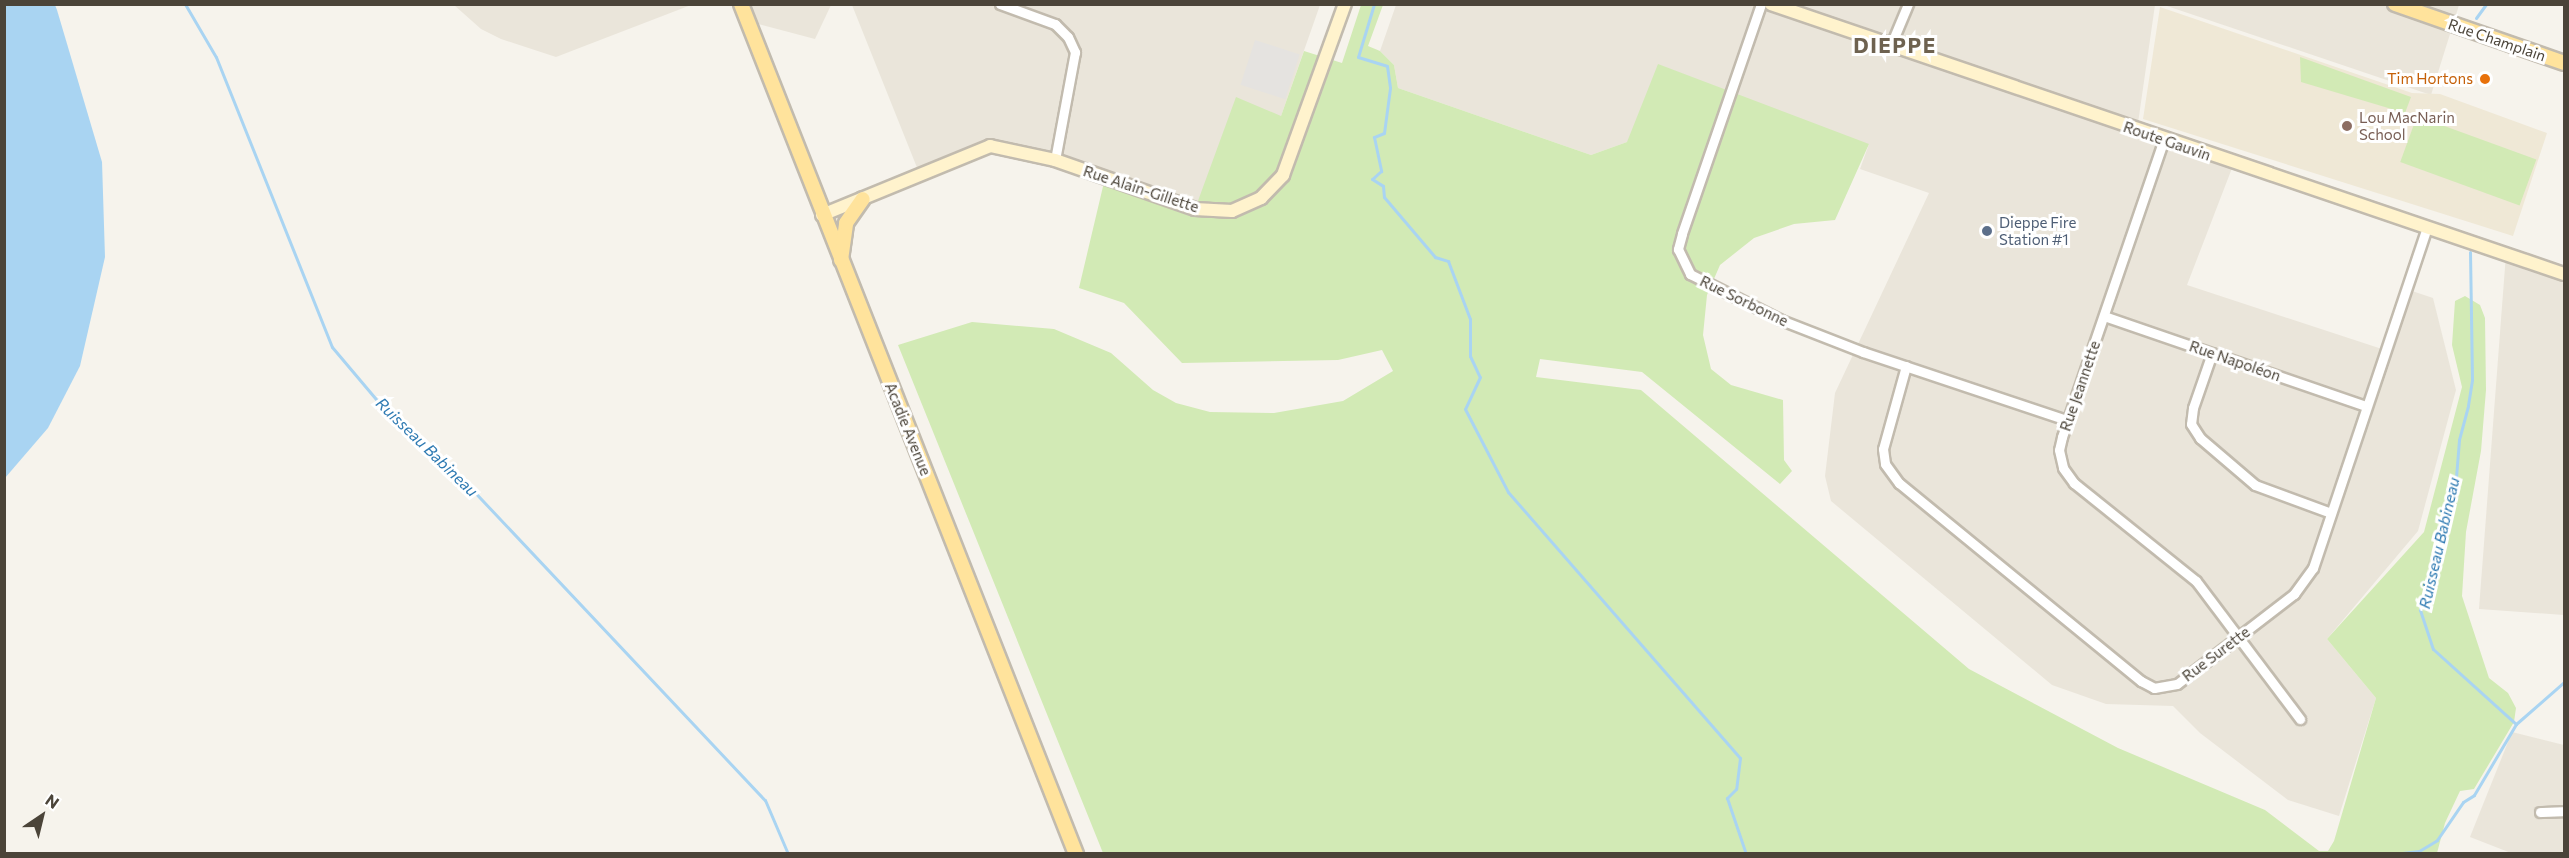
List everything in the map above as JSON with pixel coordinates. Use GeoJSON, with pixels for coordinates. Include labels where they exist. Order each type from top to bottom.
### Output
{"type":"FeatureCollection","features":[{"type":"Feature","properties":{"kind":"main road","name":"Acadie Avenue"},"geometry":{"type":"LineString","coordinates":[[741,4],[822,215],[1076,854]]}},
{"type":"Feature","properties":{"kind":"main road","name":"Rue Champlain"},"geometry":{"type":"LineString","coordinates":[[2395,4],[2565,63]]}},
{"type":"Feature","properties":{"kind":"main road"},"geometry":{"type":"LineString","coordinates":[[841,262],[846,223],[862,198]]}},
{"type":"Feature","properties":{"kind":"street"},"geometry":{"type":"LineString","coordinates":[[1000,4],[1054,24],[1068,37],[1075,52],[1055,160]]}},
{"type":"Feature","properties":{"kind":"street","name":"Rue Alain-Gillette"},"geometry":{"type":"LineString","coordinates":[[822,215],[990,146],[1055,160],[1195,209],[1232,211],[1261,198],[1283,175],[1345,4]]}},
{"type":"Feature","properties":{"kind":"street","name":"Rue Sorbonne"},"geometry":{"type":"LineString","coordinates":[[1761,4],[1682,234],[1678,249],[1682,263],[1701,281],[1781,320],[1906,366],[2069,421]]}},
{"type":"Feature","properties":{"kind":"street","name":"Route Gauvin"},"geometry":{"type":"LineString","coordinates":[[1771,4],[1890,47],[2565,274]]}},
{"type":"Feature","properties":{"kind":"street"},"geometry":{"type":"LineString","coordinates":[[1890,47],[1908,4]]}},
{"type":"Feature","properties":{"kind":"street","name":"Rue Jeannette"},"geometry":{"type":"LineString","coordinates":[[2164,139],[2059,450],[2063,468],[2074,483],[2196,581],[2300,719]]}},
{"type":"Feature","properties":{"kind":"street","name":"Rue Surette"},"geometry":{"type":"LineString","coordinates":[[1906,366],[1883,449],[1886,464],[1899,483],[2115,662],[2154,688],[2177,684],[2239,638],[2303,584],[2313,568],[2427,228]]}},
{"type":"Feature","properties":{"kind":"street","name":"Rue Napoléon"},"geometry":{"type":"LineString","coordinates":[[2104,316],[2366,406]]}},
{"type":"Feature","properties":{"kind":"street"},"geometry":{"type":"LineString","coordinates":[[2212,353],[2193,408],[2191,423],[2200,438],[2255,484],[2331,513]]}},
{"type":"Feature","properties":{"kind":"street"},"geometry":{"type":"LineString","coordinates":[[2540,812],[2565,811]]}},
{"type":"Feature","properties":{"kind":"shaded area"},"geometry":{"type":"Polygon","coordinates":[[[454,5],[691,5],[556,57],[501,39],[481,29],[454,5]]]}},
{"type":"Feature","properties":{"kind":"shaded area"},"geometry":{"type":"Polygon","coordinates":[[[741,5],[831,5],[815,39],[747,21],[741,5]]]}},
{"type":"Feature","properties":{"kind":"shaded area"},"geometry":{"type":"Polygon","coordinates":[[[852,5],[1320,5],[1281,116],[1195,209],[990,146],[920,175],[852,5]]]}},
{"type":"Feature","properties":{"kind":"shaded area"},"geometry":{"type":"Polygon","coordinates":[[[1396,5],[2155,5],[2137,130],[2234,163],[2187,285],[2385,350],[2406,289],[2433,298],[2456,390],[2418,531],[2327,639],[2376,698],[2339,816],[2288,800],[2200,733],[2173,706],[2106,704],[2052,685],[1831,501],[1825,476],[1835,393],[1929,193],[1860,169],[1869,144],[1627,142],[1591,155],[1398,88],[1394,65],[1380,51],[1396,5]]]}},
{"type":"Feature","properties":{"kind":"shaded area"},"geometry":{"type":"Polygon","coordinates":[[[2164,5],[2459,5],[2431,95],[2164,5]]]}},
{"type":"Feature","properties":{"kind":"shaded area","name":"Lou MacNarin School"},"geometry":{"type":"Polygon","coordinates":[[[2160,7],[2412,93],[2440,94],[2547,133],[2513,236],[2143,119],[2160,7]]]}},
{"type":"Feature","properties":{"kind":"shaded area"},"geometry":{"type":"Polygon","coordinates":[[[1255,40],[1300,55],[1285,99],[1240,85],[1255,40]]]}},
{"type":"Feature","properties":{"kind":"shaded area"},"geometry":{"type":"Polygon","coordinates":[[[2506,254],[2564,274],[2564,615],[2479,609],[2506,254]]]}},
{"type":"Feature","properties":{"kind":"shaded area"},"geometry":{"type":"Polygon","coordinates":[[[2512,732],[2564,745],[2564,853],[2511,853],[2470,837],[2512,732]]]}},
{"type":"Feature","properties":{"kind":"green space"},"geometry":{"type":"Polygon","coordinates":[[[1361,5],[1383,5],[1368,46],[1380,51],[1394,65],[1398,88],[1591,155],[1627,142],[1658,64],[1869,144],[1835,220],[1794,224],[1754,238],[1720,265],[1707,295],[1703,335],[1711,369],[1731,385],[1783,400],[1784,460],[1792,471],[1780,484],[1642,372],[1540,359],[1536,377],[1641,390],[1969,669],[2118,748],[2265,810],[2319,851],[2328,851],[2334,841],[2376,698],[2327,639],[2424,532],[2462,387],[2452,345],[2455,301],[2465,296],[2480,305],[2485,318],[2486,390],[2481,451],[2466,532],[2462,596],[2489,678],[2508,693],[2516,708],[2514,722],[2474,789],[2460,791],[2445,823],[2437,853],[1103,853],[898,345],[972,322],[1054,329],[1111,353],[1153,390],[1176,403],[1210,412],[1274,413],[1343,401],[1393,371],[1382,350],[1338,360],[1182,363],[1124,303],[1079,288],[1105,178],[1195,209],[1236,97],[1281,116],[1304,51],[1342,63],[1361,5]]]}},
{"type":"Feature","properties":{"kind":"green space"},"geometry":{"type":"Polygon","coordinates":[[[2300,57],[2411,97],[2405,113],[2301,82],[2300,57]]]}},
{"type":"Feature","properties":{"kind":"green space"},"geometry":{"type":"Polygon","coordinates":[[[2417,116],[2536,159],[2520,205],[2400,162],[2417,116]]]}},
{"type":"Feature","properties":{"kind":"water"},"geometry":{"type":"Polygon","coordinates":[[[5,4],[55,5],[57,10],[102,162],[105,257],[80,366],[48,428],[5,478],[5,4]]]}},
{"type":"Feature","properties":{"kind":"waterway","name":"Ruisseau Babineau"},"geometry":{"type":"LineString","coordinates":[[185,4],[216,57],[332,347],[386,411],[433,448],[765,800],[788,854]]}},
{"type":"Feature","properties":{"kind":"waterway"},"geometry":{"type":"LineString","coordinates":[[1374,4],[1358,57],[1387,66],[1390,88],[1384,133],[1374,137],[1381,171],[1372,179],[1383,186],[1384,197],[1435,257],[1448,261],[1470,319],[1470,356],[1480,377],[1465,409],[1508,492],[1740,758],[1736,789],[1727,798],[1746,854]]}},
{"type":"Feature","properties":{"kind":"waterway","name":"Ruisseau Babineau"},"geometry":{"type":"LineString","coordinates":[[2476,18],[2486,4]]}},
{"type":"Feature","properties":{"kind":"waterway","name":"Ruisseau Babineau"},"geometry":{"type":"LineString","coordinates":[[2470,252],[2472,380],[2459,440],[2455,490],[2420,610],[2433,649],[2516,724]]}},
{"type":"Feature","properties":{"kind":"waterway"},"geometry":{"type":"LineString","coordinates":[[2394,854],[2419,851],[2437,840],[2463,802],[2474,795],[2516,724],[2564,682]]}},
{"type":"Feature","properties":{"kind":"place","name":"Tim Hortons"},"geometry":{"type":"Point","coordinates":[2485,79]}},
{"type":"Feature","properties":{"kind":"place","name":"Lou MacNarin School"},"geometry":{"type":"Point","coordinates":[2347,126]}},
{"type":"Feature","properties":{"kind":"place","name":"Dieppe Fire Station #1"},"geometry":{"type":"Point","coordinates":[1987,231]}},
{"type":"Feature","properties":{"kind":"district","name":"DIEPPE"},"geometry":{"type":"Point","coordinates":[1895,45]}}]}
